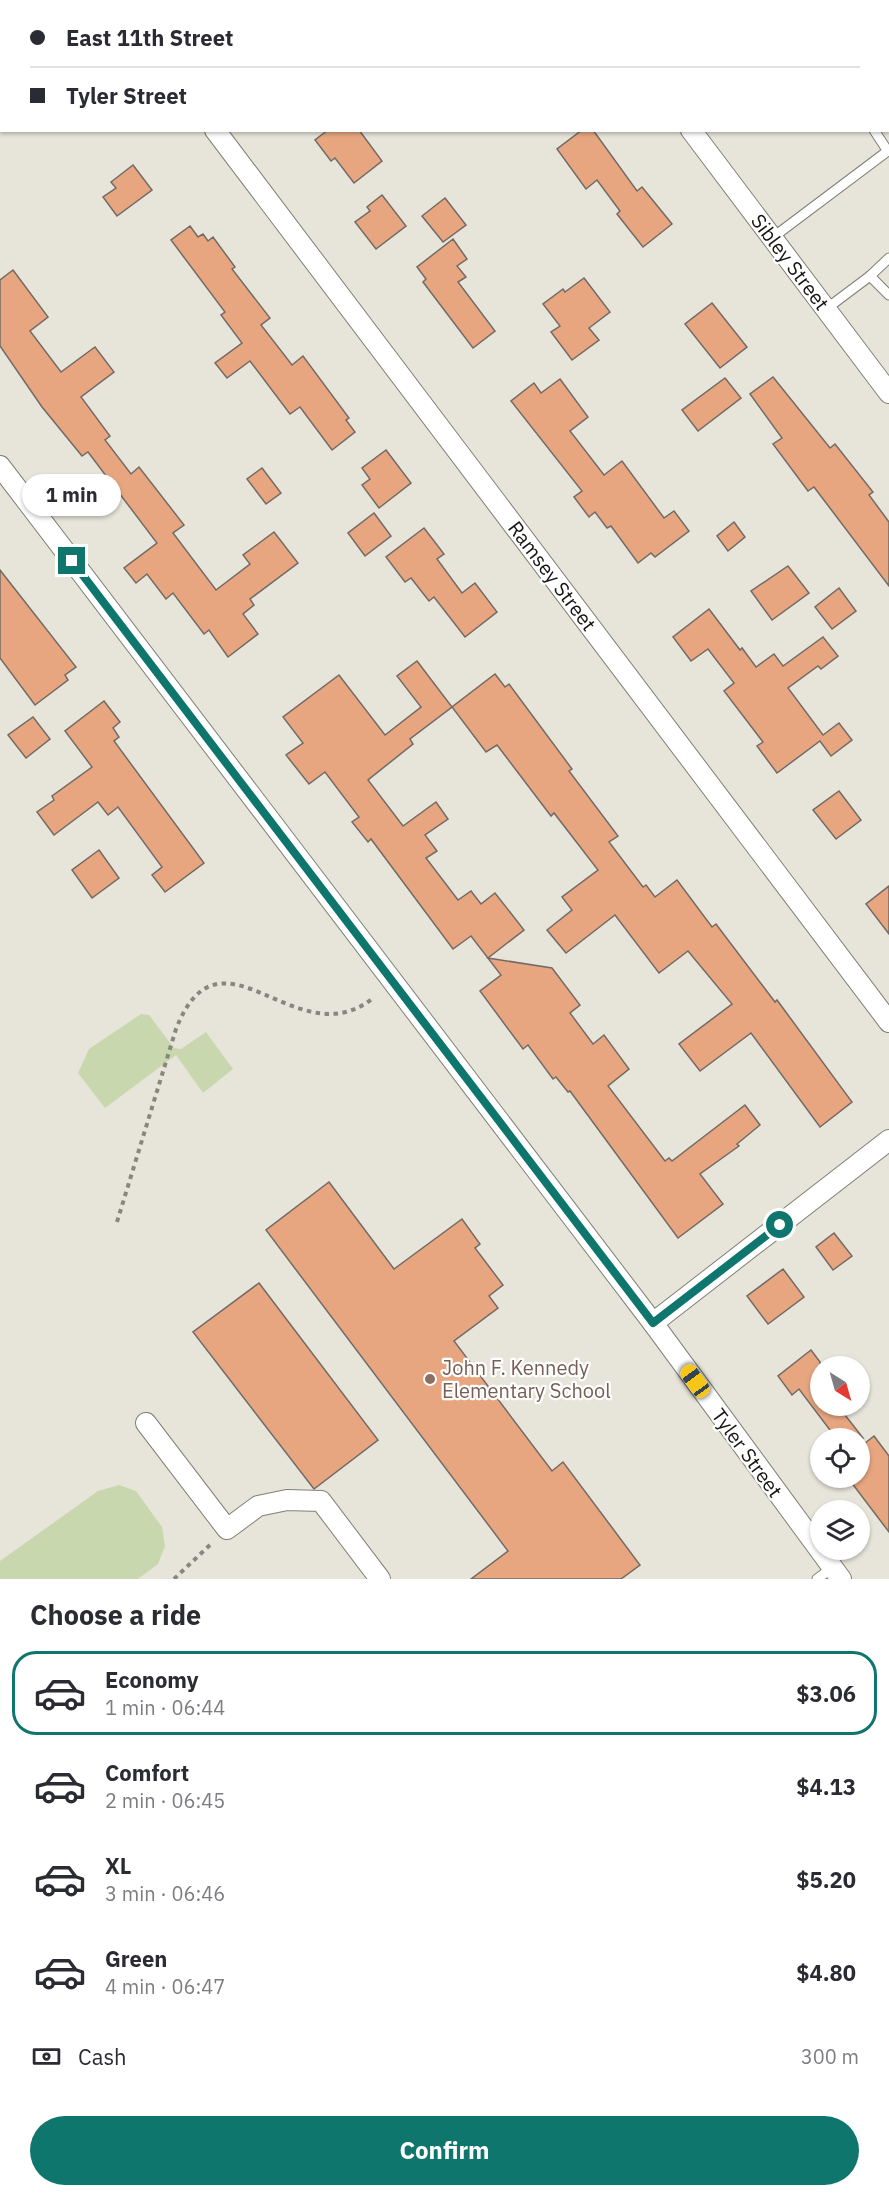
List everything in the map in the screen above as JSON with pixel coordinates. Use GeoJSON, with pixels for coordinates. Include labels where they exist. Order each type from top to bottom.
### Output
{"type":"FeatureCollection","features":[{"type":"Feature","properties":{"kind":"street","name":"Ramsey Street"},"geometry":{"type":"LineString","coordinates":[[217,132],[889,1022]]}},
{"type":"Feature","properties":{"kind":"street","name":"Sibley Street"},"geometry":{"type":"LineString","coordinates":[[693,132],[889,393]]}},
{"type":"Feature","properties":{"kind":"street","name":"Tyler Street"},"geometry":{"type":"LineString","coordinates":[[0,466],[653,1323],[830,1575]]}},
{"type":"Feature","properties":{"kind":"street"},"geometry":{"type":"LineString","coordinates":[[653,1323],[889,1140]]}},
{"type":"Feature","properties":{"kind":"street"},"geometry":{"type":"LineString","coordinates":[[146,1423],[227,1529],[258,1506],[287,1500],[321,1502],[380,1579]]}},
{"type":"Feature","properties":{"kind":"lane"},"geometry":{"type":"LineString","coordinates":[[772,238],[888,150],[875,132]]}},
{"type":"Feature","properties":{"kind":"lane"},"geometry":{"type":"LineString","coordinates":[[826,309],[870,276],[889,258]]}},
{"type":"Feature","properties":{"kind":"lane"},"geometry":{"type":"LineString","coordinates":[[870,276],[889,295]]}},
{"type":"Feature","properties":{"kind":"path"},"geometry":{"type":"LineString","coordinates":[[117,1222],[176,1029],[185,1008],[205,988],[224,982],[239,984],[305,1012],[326,1016],[347,1014],[372,999]]}},
{"type":"Feature","properties":{"kind":"path"},"geometry":{"type":"LineString","coordinates":[[174,1579],[227,1529]]}},
{"type":"Feature","properties":{"kind":"green space"},"geometry":{"type":"Polygon","coordinates":[[[141,1014],[149,1015],[174,1048],[181,1049],[206,1032],[233,1069],[203,1093],[176,1055],[105,1108],[78,1073],[89,1049],[141,1014]]]}},
{"type":"Feature","properties":{"kind":"green space"},"geometry":{"type":"Polygon","coordinates":[[[119,1485],[136,1491],[162,1527],[165,1546],[158,1564],[138,1579],[0,1579],[0,1561],[98,1491],[119,1485]]]}},
{"type":"Feature","properties":{"kind":"building"},"geometry":{"type":"Polygon","coordinates":[[[325,132],[360,132],[382,161],[354,183],[335,158],[331,161],[315,140],[325,132]]]}},
{"type":"Feature","properties":{"kind":"building"},"geometry":{"type":"Polygon","coordinates":[[[579,132],[594,132],[637,191],[642,187],[672,224],[643,247],[617,214],[620,211],[597,180],[586,189],[557,149],[579,132]]]}},
{"type":"Feature","properties":{"kind":"building"},"geometry":{"type":"Polygon","coordinates":[[[133,165],[152,190],[117,216],[103,197],[116,188],[111,182],[133,165]]]}},
{"type":"Feature","properties":{"kind":"building"},"geometry":{"type":"Polygon","coordinates":[[[382,195],[406,226],[376,249],[355,222],[370,211],[367,207],[382,195]]]}},
{"type":"Feature","properties":{"kind":"building"},"geometry":{"type":"Polygon","coordinates":[[[445,198],[466,225],[443,242],[422,216],[445,198]]]}},
{"type":"Feature","properties":{"kind":"building"},"geometry":{"type":"Polygon","coordinates":[[[190,226],[198,237],[203,234],[208,241],[213,237],[235,267],[232,269],[270,318],[261,325],[292,365],[303,356],[349,418],[346,420],[355,432],[332,450],[300,407],[290,414],[250,361],[227,378],[215,363],[242,343],[221,315],[225,312],[171,240],[190,226]]]}},
{"type":"Feature","properties":{"kind":"building"},"geometry":{"type":"Polygon","coordinates":[[[453,239],[467,259],[457,266],[466,277],[458,282],[495,331],[473,348],[423,282],[426,279],[417,267],[453,239]]]}},
{"type":"Feature","properties":{"kind":"building"},"geometry":{"type":"Polygon","coordinates":[[[13,270],[48,317],[30,331],[61,372],[95,347],[114,372],[81,397],[110,436],[105,440],[131,474],[139,467],[184,525],[173,533],[216,590],[250,564],[243,555],[274,532],[298,563],[250,599],[254,605],[243,614],[258,634],[228,657],[209,630],[204,634],[173,593],[166,599],[147,574],[136,583],[124,568],[157,543],[88,452],[82,456],[42,407],[0,346],[0,280],[13,270]]]}},
{"type":"Feature","properties":{"kind":"building"},"geometry":{"type":"Polygon","coordinates":[[[584,278],[610,312],[589,328],[599,340],[572,360],[551,332],[560,326],[543,304],[563,289],[565,292],[584,278]]]}},
{"type":"Feature","properties":{"kind":"building"},"geometry":{"type":"Polygon","coordinates":[[[712,303],[747,347],[720,368],[685,324],[712,303]]]}},
{"type":"Feature","properties":{"kind":"building"},"geometry":{"type":"Polygon","coordinates":[[[773,377],[830,448],[835,444],[873,492],[869,495],[889,522],[889,586],[814,487],[808,491],[773,444],[782,438],[750,394],[773,377]]]}},
{"type":"Feature","properties":{"kind":"building"},"geometry":{"type":"Polygon","coordinates":[[[725,378],[741,398],[698,431],[682,410],[725,378]]]}},
{"type":"Feature","properties":{"kind":"building"},"geometry":{"type":"Polygon","coordinates":[[[560,379],[588,417],[570,431],[604,475],[622,461],[664,518],[674,511],[689,531],[655,557],[651,553],[638,563],[611,526],[607,528],[595,512],[589,517],[574,497],[582,491],[511,401],[534,383],[541,393],[560,379]]]}},
{"type":"Feature","properties":{"kind":"building"},"geometry":{"type":"Polygon","coordinates":[[[386,450],[411,483],[379,508],[362,485],[370,479],[362,468],[386,450]]]}},
{"type":"Feature","properties":{"kind":"building"},"geometry":{"type":"Polygon","coordinates":[[[262,468],[281,493],[266,504],[247,479],[262,468]]]}},
{"type":"Feature","properties":{"kind":"building"},"geometry":{"type":"Polygon","coordinates":[[[374,513],[391,536],[365,556],[348,533],[374,513]]]}},
{"type":"Feature","properties":{"kind":"building"},"geometry":{"type":"Polygon","coordinates":[[[734,522],[745,537],[728,551],[717,536],[734,522]]]}},
{"type":"Feature","properties":{"kind":"building"},"geometry":{"type":"Polygon","coordinates":[[[424,528],[444,554],[437,559],[462,593],[475,583],[497,612],[465,637],[434,597],[429,601],[411,578],[405,582],[386,557],[424,528]]]}},
{"type":"Feature","properties":{"kind":"building"},"geometry":{"type":"Polygon","coordinates":[[[788,566],[809,593],[772,620],[751,591],[788,566]]]}},
{"type":"Feature","properties":{"kind":"building"},"geometry":{"type":"Polygon","coordinates":[[[0,570],[76,667],[65,675],[68,680],[35,705],[0,658],[0,570]]]}},
{"type":"Feature","properties":{"kind":"building"},"geometry":{"type":"Polygon","coordinates":[[[839,588],[856,611],[832,629],[815,607],[839,588]]]}},
{"type":"Feature","properties":{"kind":"building"},"geometry":{"type":"Polygon","coordinates":[[[709,609],[756,667],[774,654],[783,666],[823,637],[838,656],[821,669],[818,666],[788,688],[823,735],[839,723],[852,740],[831,756],[820,741],[777,773],[757,746],[763,742],[724,691],[734,683],[708,649],[691,661],[673,637],[709,609]]]}},
{"type":"Feature","properties":{"kind":"building"},"geometry":{"type":"Polygon","coordinates":[[[417,661],[452,707],[410,739],[413,744],[368,780],[403,826],[436,802],[448,819],[425,835],[437,851],[426,858],[458,900],[471,891],[481,904],[495,893],[524,930],[488,958],[552,968],[580,1005],[570,1013],[593,1044],[604,1035],[629,1069],[608,1086],[665,1161],[669,1158],[672,1161],[745,1105],[760,1125],[737,1144],[739,1146],[700,1174],[723,1204],[678,1238],[570,1091],[568,1092],[556,1077],[553,1079],[528,1045],[523,1049],[480,991],[501,975],[471,936],[453,949],[371,839],[368,842],[352,822],[359,817],[325,772],[309,784],[286,755],[303,743],[283,717],[339,675],[385,735],[421,707],[397,676],[417,661]]]}},
{"type":"Feature","properties":{"kind":"building"},"geometry":{"type":"Polygon","coordinates":[[[495,674],[505,687],[509,684],[572,769],[569,771],[618,836],[609,842],[643,887],[646,885],[655,897],[677,880],[712,927],[716,924],[775,1002],[777,1000],[852,1102],[820,1127],[751,1033],[700,1071],[679,1044],[732,1004],[688,951],[659,973],[615,915],[566,953],[547,930],[572,910],[562,897],[598,870],[554,813],[551,816],[497,745],[486,752],[452,707],[495,674]]]}},
{"type":"Feature","properties":{"kind":"building"},"geometry":{"type":"Polygon","coordinates":[[[104,701],[120,722],[113,728],[119,737],[114,741],[204,863],[165,892],[152,875],[162,867],[118,807],[108,815],[98,802],[54,835],[37,812],[54,800],[52,796],[92,767],[65,731],[104,701]]]}},
{"type":"Feature","properties":{"kind":"building"},"geometry":{"type":"Polygon","coordinates":[[[33,717],[50,739],[26,758],[8,735],[33,717]]]}},
{"type":"Feature","properties":{"kind":"building"},"geometry":{"type":"Polygon","coordinates":[[[839,791],[861,820],[836,839],[813,810],[839,791]]]}},
{"type":"Feature","properties":{"kind":"building"},"geometry":{"type":"Polygon","coordinates":[[[99,850],[119,878],[92,898],[72,870],[99,850]]]}},
{"type":"Feature","properties":{"kind":"building"},"geometry":{"type":"Polygon","coordinates":[[[889,886],[889,934],[866,904],[889,886]]]}},
{"type":"Feature","properties":{"kind":"building","name":"John F. Kennedy Elementary School"},"geometry":{"type":"Polygon","coordinates":[[[329,1182],[394,1269],[462,1219],[480,1244],[475,1248],[503,1285],[489,1296],[498,1308],[454,1341],[552,1471],[563,1462],[640,1565],[621,1579],[471,1579],[508,1551],[266,1230],[329,1182]]]}},
{"type":"Feature","properties":{"kind":"building"},"geometry":{"type":"Polygon","coordinates":[[[834,1233],[852,1256],[833,1270],[816,1247],[834,1233]]]}},
{"type":"Feature","properties":{"kind":"building"},"geometry":{"type":"Polygon","coordinates":[[[783,1269],[804,1297],[768,1324],[747,1296],[783,1269]]]}},
{"type":"Feature","properties":{"kind":"building"},"geometry":{"type":"Polygon","coordinates":[[[259,1283],[378,1440],[314,1489],[193,1332],[259,1283]]]}},
{"type":"Feature","properties":{"kind":"building"},"geometry":{"type":"Polygon","coordinates":[[[811,1350],[816,1356],[810,1356],[810,1404],[799,1389],[792,1395],[778,1376],[811,1350]]]}},
{"type":"Feature","properties":{"kind":"building"},"geometry":{"type":"Polygon","coordinates":[[[819,1416],[846,1416],[855,1428],[828,1428],[819,1416]]]}},
{"type":"Feature","properties":{"kind":"building"},"geometry":{"type":"Polygon","coordinates":[[[874,1436],[889,1456],[889,1532],[870,1507],[870,1500],[865,1500],[856,1488],[870,1488],[870,1439],[874,1436]]]}},
{"type":"Feature","properties":{"kind":"place","name":"John F. Kennedy Elementary School"},"geometry":{"type":"Point","coordinates":[430,1379]}},
{"type":"Feature","properties":{"kind":"route"},"geometry":{"type":"LineString","coordinates":[[72,561],[653,1323],[780,1225]]}}]}
